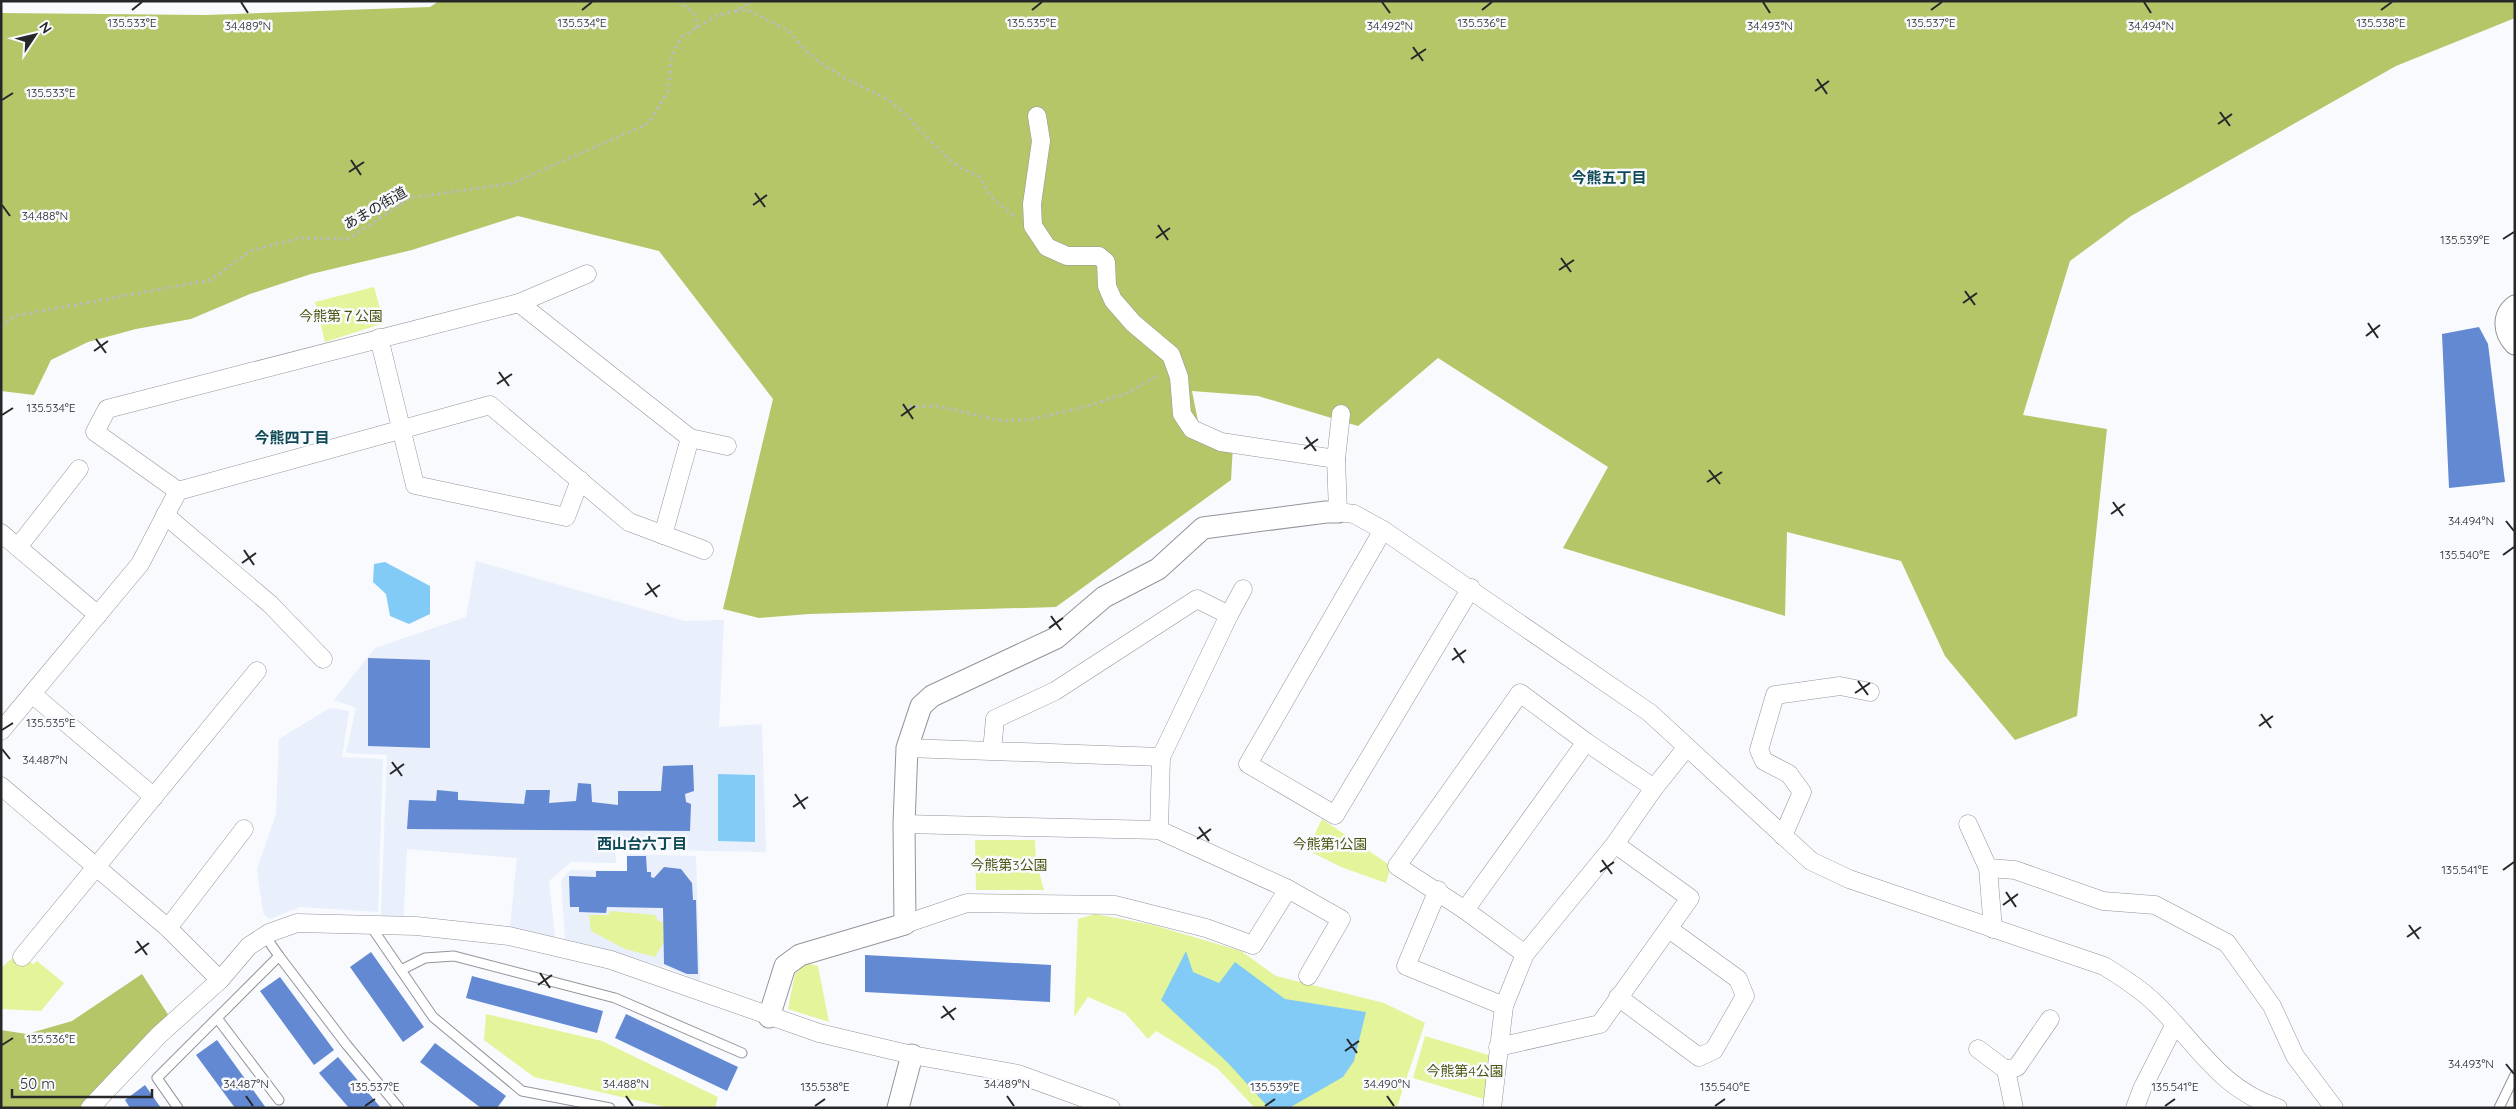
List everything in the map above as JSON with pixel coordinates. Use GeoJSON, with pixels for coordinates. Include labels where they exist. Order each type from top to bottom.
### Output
{"type":"FeatureCollection","features":[{"type":"Feature","properties":{"kind":"street"},"geometry":{"type":"LineString","coordinates":[[1036,116],[1041,141],[1032,204],[1033,226],[1047,247],[1066,256],[1100,256],[1106,262],[1107,286],[1113,300],[1133,323],[1171,354],[1176,370],[1182,414],[1192,429],[1221,442],[1336,459]]}},
{"type":"Feature","properties":{"kind":"street"},"geometry":{"type":"LineString","coordinates":[[178,491],[95,432],[107,409],[519,303],[586,274]]}},
{"type":"Feature","properties":{"kind":"street"},"geometry":{"type":"LineString","coordinates":[[519,303],[690,438],[728,446]]}},
{"type":"Feature","properties":{"kind":"street"},"geometry":{"type":"LineString","coordinates":[[2515,306],[2510,310],[2505,324],[2509,338],[2515,344]]}},
{"type":"Feature","properties":{"kind":"street"},"geometry":{"type":"LineString","coordinates":[[380,338],[415,486],[566,517],[580,480]]}},
{"type":"Feature","properties":{"kind":"street"},"geometry":{"type":"LineString","coordinates":[[1,731],[140,564],[178,491],[490,405],[629,522],[704,550]]}},
{"type":"Feature","properties":{"kind":"street"},"geometry":{"type":"LineString","coordinates":[[1338,512],[1336,459],[1341,414]]}},
{"type":"Feature","properties":{"kind":"street"},"geometry":{"type":"LineString","coordinates":[[663,535],[690,438]]}},
{"type":"Feature","properties":{"kind":"street"},"geometry":{"type":"LineString","coordinates":[[18,547],[79,469]]}},
{"type":"Feature","properties":{"kind":"street"},"geometry":{"type":"LineString","coordinates":[[905,924],[904,824],[907,748],[921,706],[932,696],[1056,638],[1104,597],[1158,569],[1203,528],[1326,512],[1354,514],[1383,530],[1471,588],[1650,713],[1811,861],[1849,880],[2104,966],[2136,987],[2175,1024],[2225,1080],[2255,1100],[2278,1108]]}},
{"type":"Feature","properties":{"kind":"street"},"geometry":{"type":"LineString","coordinates":[[165,515],[270,604],[323,659]]}},
{"type":"Feature","properties":{"kind":"street"},"geometry":{"type":"LineString","coordinates":[[1383,530],[1248,764],[1335,814],[1471,588]]}},
{"type":"Feature","properties":{"kind":"street"},"geometry":{"type":"LineString","coordinates":[[1,533],[98,614]]}},
{"type":"Feature","properties":{"kind":"street"},"geometry":{"type":"LineString","coordinates":[[1159,830],[1161,757],[1243,589]]}},
{"type":"Feature","properties":{"kind":"street"},"geometry":{"type":"LineString","coordinates":[[992,751],[995,719],[1055,691],[1197,599],[1229,616]]}},
{"type":"Feature","properties":{"kind":"street"},"geometry":{"type":"LineString","coordinates":[[22,957],[257,671]]}},
{"type":"Feature","properties":{"kind":"street"},"geometry":{"type":"LineString","coordinates":[[1783,836],[1802,792],[1788,774],[1764,761],[1759,750],[1775,695],[1840,686],[1870,692]]}},
{"type":"Feature","properties":{"kind":"street"},"geometry":{"type":"LineString","coordinates":[[32,694],[154,797]]}},
{"type":"Feature","properties":{"kind":"street"},"geometry":{"type":"LineString","coordinates":[[1525,954],[1438,890],[1397,866],[1520,694],[1654,788]]}},
{"type":"Feature","properties":{"kind":"street"},"geometry":{"type":"LineString","coordinates":[[1465,910],[1586,742]]}},
{"type":"Feature","properties":{"kind":"street"},"geometry":{"type":"LineString","coordinates":[[1492,1108],[1504,1006],[1525,954],[1615,844],[1654,788],[1687,747]]}},
{"type":"Feature","properties":{"kind":"street"},"geometry":{"type":"LineString","coordinates":[[907,748],[1161,757]]}},
{"type":"Feature","properties":{"kind":"street"},"geometry":{"type":"LineString","coordinates":[[1,786],[168,928],[220,980]]}},
{"type":"Feature","properties":{"kind":"street"},"geometry":{"type":"LineString","coordinates":[[904,824],[1159,830],[1288,888],[1341,919],[1308,976]]}},
{"type":"Feature","properties":{"kind":"street"},"geometry":{"type":"LineString","coordinates":[[1968,824],[1988,868],[1993,929]]}},
{"type":"Feature","properties":{"kind":"street"},"geometry":{"type":"LineString","coordinates":[[168,928],[244,829]]}},
{"type":"Feature","properties":{"kind":"street"},"geometry":{"type":"LineString","coordinates":[[1498,1047],[1600,1024],[1690,898],[1615,844]]}},
{"type":"Feature","properties":{"kind":"street"},"geometry":{"type":"LineString","coordinates":[[1988,868],[2015,870],[2103,901],[2156,905],[2227,943],[2272,1006],[2295,1056],[2334,1108]]}},
{"type":"Feature","properties":{"kind":"street"},"geometry":{"type":"LineString","coordinates":[[768,1017],[785,966],[800,954],[905,924],[967,903],[1115,905],[1206,928],[1252,945],[1288,888]]}},
{"type":"Feature","properties":{"kind":"street"},"geometry":{"type":"LineString","coordinates":[[1438,890],[1406,966],[1504,1006]]}},
{"type":"Feature","properties":{"kind":"street"},"geometry":{"type":"LineString","coordinates":[[90,1108],[159,1035],[220,980],[249,946],[265,936],[297,923],[416,926],[518,938],[611,960],[768,1017],[819,1033],[912,1055],[1018,1074],[1111,1108]]}},
{"type":"Feature","properties":{"kind":"street"},"geometry":{"type":"LineString","coordinates":[[1618,997],[1699,1057],[1714,1050],[1745,996],[1738,979],[1668,930]]}},
{"type":"Feature","properties":{"kind":"street"},"geometry":{"type":"LineString","coordinates":[[2006,1070],[2017,1067],[2050,1018]]}},
{"type":"Feature","properties":{"kind":"street"},"geometry":{"type":"LineString","coordinates":[[2135,1108],[2142,1089],[2175,1024]]}},
{"type":"Feature","properties":{"kind":"street"},"geometry":{"type":"LineString","coordinates":[[1978,1049],[2006,1070],[2014,1108]]}},
{"type":"Feature","properties":{"kind":"street"},"geometry":{"type":"LineString","coordinates":[[898,1108],[912,1055]]}},
{"type":"Feature","properties":{"kind":"lane"},"geometry":{"type":"LineString","coordinates":[[370,925],[439,1023],[522,1091],[610,1108]]}},
{"type":"Feature","properties":{"kind":"lane"},"geometry":{"type":"LineString","coordinates":[[265,936],[346,1044],[399,1108]]}},
{"type":"Feature","properties":{"kind":"lane"},"geometry":{"type":"LineString","coordinates":[[178,1108],[157,1078],[279,956]]}},
{"type":"Feature","properties":{"kind":"lane"},"geometry":{"type":"LineString","coordinates":[[401,970],[425,958],[454,956],[615,998],[742,1052]]}},
{"type":"Feature","properties":{"kind":"lane"},"geometry":{"type":"LineString","coordinates":[[217,1018],[279,1100]]}},
{"type":"Feature","properties":{"kind":"lane"},"geometry":{"type":"LineString","coordinates":[[2499,1108],[2515,1075]]}},
{"type":"Feature","properties":{"kind":"path"},"geometry":{"type":"LineString","coordinates":[[679,1],[695,14],[697,28]]}},
{"type":"Feature","properties":{"kind":"path","name":"あまの街道"},"geometry":{"type":"LineString","coordinates":[[1,327],[14,316],[210,280],[250,251],[300,238],[348,239],[410,198],[513,183],[649,123],[668,92],[672,54],[682,37],[715,16],[735,11],[754,1]]}},
{"type":"Feature","properties":{"kind":"path"},"geometry":{"type":"LineString","coordinates":[[735,11],[748,10],[789,31],[804,49],[818,60],[845,78],[889,100],[943,154],[959,167],[980,177],[991,197],[1020,221],[1033,226]]}},
{"type":"Feature","properties":{"kind":"path"},"geometry":{"type":"LineString","coordinates":[[903,407],[937,406],[1003,421],[1033,419],[1088,406],[1127,393],[1154,376],[1176,370]]}},
{"type":"Feature","properties":{"kind":"shaded area"},"geometry":{"type":"Polygon","coordinates":[[[476,561],[685,621],[724,620],[719,727],[762,724],[766,852],[615,849],[616,863],[571,862],[549,881],[555,937],[509,936],[517,858],[407,849],[403,926],[381,915],[387,755],[346,753],[356,708],[334,700],[375,648],[466,617],[476,561]]]}},
{"type":"Feature","properties":{"kind":"shaded area"},"geometry":{"type":"Polygon","coordinates":[[[330,708],[349,711],[342,757],[383,759],[378,912],[300,907],[270,919],[263,913],[257,869],[276,814],[279,739],[330,708]]]}},
{"type":"Feature","properties":{"kind":"shaded area"},"geometry":{"type":"Polygon","coordinates":[[[626,854],[696,856],[700,981],[668,968],[565,939],[561,880],[570,870],[627,871],[626,854]]]}},
{"type":"Feature","properties":{"kind":"green space"},"geometry":{"type":"Polygon","coordinates":[[[439,1],[2515,1],[2515,18],[2396,66],[2131,216],[2070,261],[2023,415],[2107,429],[2077,716],[2015,740],[1945,656],[1901,561],[1787,532],[1785,616],[1563,548],[1608,467],[1438,358],[1358,426],[1258,396],[1192,391],[1198,421],[1233,445],[1231,480],[1056,607],[809,614],[759,618],[723,609],[773,399],[659,251],[518,216],[412,250],[311,274],[250,294],[191,319],[136,329],[88,342],[51,360],[34,395],[1,391],[1,13],[205,15],[430,7],[439,1]]]}},
{"type":"Feature","properties":{"kind":"green space","name":"今熊第７公園"},"geometry":{"type":"Polygon","coordinates":[[[374,287],[384,323],[325,342],[315,302],[374,287]]]}},
{"type":"Feature","properties":{"kind":"green space","name":"今熊第1公園"},"geometry":{"type":"Polygon","coordinates":[[[1322,819],[1391,866],[1386,883],[1341,867],[1307,850],[1322,819]]]}},
{"type":"Feature","properties":{"kind":"green space","name":"今熊第3公園"},"geometry":{"type":"Polygon","coordinates":[[[975,840],[1035,840],[1036,861],[1044,890],[976,890],[975,840]]]}},
{"type":"Feature","properties":{"kind":"green space"},"geometry":{"type":"Polygon","coordinates":[[[610,911],[655,915],[658,921],[663,922],[664,942],[655,957],[625,949],[591,931],[589,915],[609,915],[610,911]]]}},
{"type":"Feature","properties":{"kind":"green space"},"geometry":{"type":"Polygon","coordinates":[[[1095,914],[1153,925],[1241,951],[1276,976],[1384,1003],[1425,1023],[1397,1107],[1255,1108],[1217,1068],[1156,1031],[1148,1039],[1125,1013],[1088,997],[1074,1017],[1078,919],[1095,914]]]}},
{"type":"Feature","properties":{"kind":"green space"},"geometry":{"type":"Polygon","coordinates":[[[18,953],[33,964],[37,961],[64,983],[41,1011],[1,1009],[1,968],[18,953]]]}},
{"type":"Feature","properties":{"kind":"green space"},"geometry":{"type":"Polygon","coordinates":[[[806,963],[818,966],[829,1022],[788,1009],[795,974],[806,963]]]}},
{"type":"Feature","properties":{"kind":"green space"},"geometry":{"type":"Polygon","coordinates":[[[142,974],[169,1016],[80,1108],[1,1108],[1,1030],[27,1034],[72,1021],[142,974]]]}},
{"type":"Feature","properties":{"kind":"green space"},"geometry":{"type":"Polygon","coordinates":[[[486,1014],[602,1041],[718,1097],[715,1108],[670,1108],[534,1077],[484,1040],[486,1014]]]}},
{"type":"Feature","properties":{"kind":"green space","name":"今熊第4公園"},"geometry":{"type":"Polygon","coordinates":[[[1425,1036],[1492,1056],[1487,1100],[1413,1078],[1425,1036]]]}},
{"type":"Feature","properties":{"kind":"water"},"geometry":{"type":"Polygon","coordinates":[[[385,562],[430,586],[430,614],[409,624],[390,616],[386,594],[373,582],[374,564],[385,562]]]}},
{"type":"Feature","properties":{"kind":"water"},"geometry":{"type":"Polygon","coordinates":[[[718,774],[755,775],[755,842],[718,841],[718,774]]]}},
{"type":"Feature","properties":{"kind":"water"},"geometry":{"type":"Polygon","coordinates":[[[1186,951],[1193,972],[1219,983],[1235,962],[1285,999],[1366,1012],[1354,1061],[1343,1077],[1289,1108],[1269,1108],[1229,1064],[1161,1000],[1186,951]]]}},
{"type":"Feature","properties":{"kind":"building"},"geometry":{"type":"Polygon","coordinates":[[[2479,327],[2488,344],[2505,482],[2449,488],[2442,334],[2479,327]]]}},
{"type":"Feature","properties":{"kind":"building"},"geometry":{"type":"Polygon","coordinates":[[[368,658],[430,660],[430,748],[368,746],[368,658]]]}},
{"type":"Feature","properties":{"kind":"building"},"geometry":{"type":"Polygon","coordinates":[[[693,765],[694,791],[685,794],[686,802],[691,804],[690,831],[407,829],[409,800],[436,801],[437,790],[458,792],[458,800],[524,804],[526,790],[550,790],[549,803],[576,801],[578,783],[591,784],[592,802],[618,805],[618,791],[661,791],[663,766],[693,765]]]}},
{"type":"Feature","properties":{"kind":"building"},"geometry":{"type":"Polygon","coordinates":[[[627,856],[646,856],[647,872],[651,872],[651,877],[654,878],[664,867],[681,869],[692,883],[693,900],[696,900],[698,974],[687,974],[664,964],[663,908],[607,907],[606,913],[579,912],[579,907],[570,907],[569,876],[596,877],[596,871],[627,871],[627,856]]]}},
{"type":"Feature","properties":{"kind":"building"},"geometry":{"type":"Polygon","coordinates":[[[371,952],[424,1027],[403,1042],[350,967],[371,952]]]}},
{"type":"Feature","properties":{"kind":"building"},"geometry":{"type":"Polygon","coordinates":[[[865,955],[1051,965],[1050,1002],[865,992],[865,955]]]}},
{"type":"Feature","properties":{"kind":"building"},"geometry":{"type":"Polygon","coordinates":[[[472,976],[603,1011],[597,1033],[466,998],[472,976]]]}},
{"type":"Feature","properties":{"kind":"building"},"geometry":{"type":"Polygon","coordinates":[[[280,977],[334,1050],[314,1065],[260,991],[280,977]]]}},
{"type":"Feature","properties":{"kind":"building"},"geometry":{"type":"Polygon","coordinates":[[[626,1014],[738,1067],[727,1091],[615,1038],[626,1014]]]}},
{"type":"Feature","properties":{"kind":"building"},"geometry":{"type":"Polygon","coordinates":[[[217,1040],[266,1108],[235,1108],[196,1055],[217,1040]]]}},
{"type":"Feature","properties":{"kind":"building"},"geometry":{"type":"Polygon","coordinates":[[[435,1043],[506,1096],[497,1108],[481,1108],[420,1062],[435,1043]]]}},
{"type":"Feature","properties":{"kind":"building"},"geometry":{"type":"Polygon","coordinates":[[[338,1057],[381,1108],[349,1108],[319,1073],[338,1057]]]}},
{"type":"Feature","properties":{"kind":"building"},"geometry":{"type":"Polygon","coordinates":[[[145,1085],[161,1108],[130,1108],[125,1100],[145,1085]]]}},
{"type":"Feature","properties":{"kind":"district","name":"今熊五丁目"},"geometry":{"type":"Point","coordinates":[1609,177]}},
{"type":"Feature","properties":{"kind":"district","name":"今熊四丁目"},"geometry":{"type":"Point","coordinates":[292,437]}},
{"type":"Feature","properties":{"kind":"district","name":"西山台六丁目"},"geometry":{"type":"Point","coordinates":[642,843]}}]}
